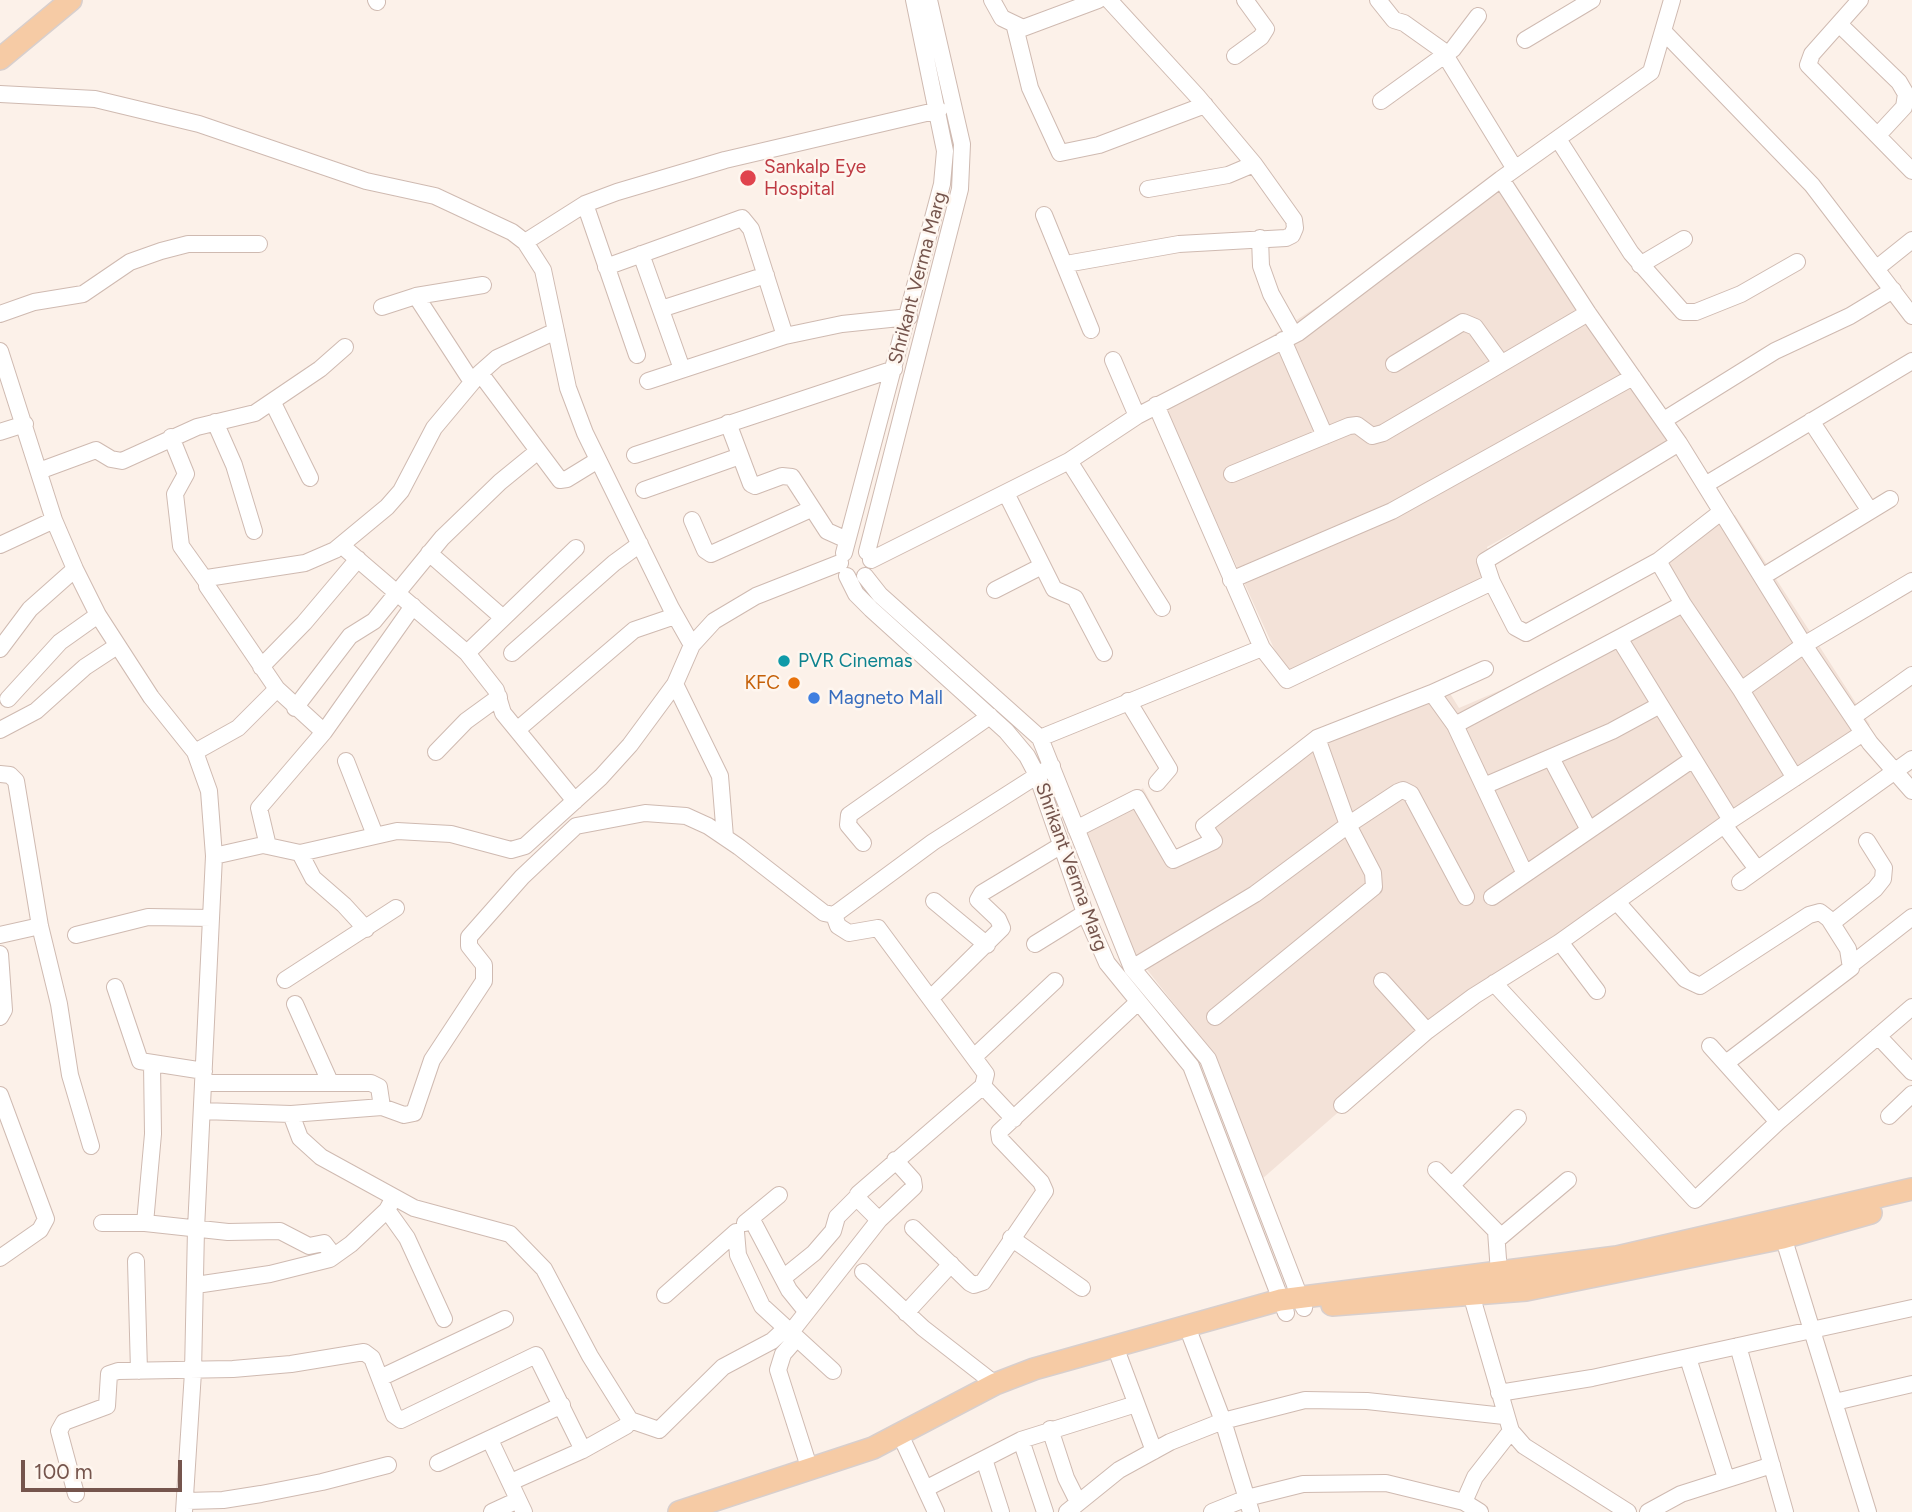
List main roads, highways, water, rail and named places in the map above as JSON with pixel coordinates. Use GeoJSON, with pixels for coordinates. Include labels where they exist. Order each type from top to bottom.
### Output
{"type":"FeatureCollection","features":[{"type":"Feature","properties":{"kind":"main road"},"geometry":{"type":"LineString","coordinates":[[0,45],[54,0]]}},
{"type":"Feature","properties":{"kind":"main road"},"geometry":{"type":"LineString","coordinates":[[0,59],[71,0]]}},
{"type":"Feature","properties":{"kind":"main road"},"geometry":{"type":"LineString","coordinates":[[679,1512],[873,1448],[995,1384],[1094,1350],[1292,1304],[1617,1257],[1780,1230],[1912,1189]]}},
{"type":"Feature","properties":{"kind":"main road"},"geometry":{"type":"LineString","coordinates":[[720,1512],[871,1461],[1001,1394],[1080,1366],[1191,1337],[1292,1304],[1526,1290],[1912,1202]]}},
{"type":"Feature","properties":{"kind":"place","name":"Sankalp Eye Hospital"},"geometry":{"type":"Point","coordinates":[748,178]}},
{"type":"Feature","properties":{"kind":"place","name":"PVR Cinemas"},"geometry":{"type":"Point","coordinates":[784,661]}},
{"type":"Feature","properties":{"kind":"place","name":"KFC"},"geometry":{"type":"Point","coordinates":[794,683]}},
{"type":"Feature","properties":{"kind":"place","name":"Magneto Mall"},"geometry":{"type":"Point","coordinates":[814,698]}}]}
